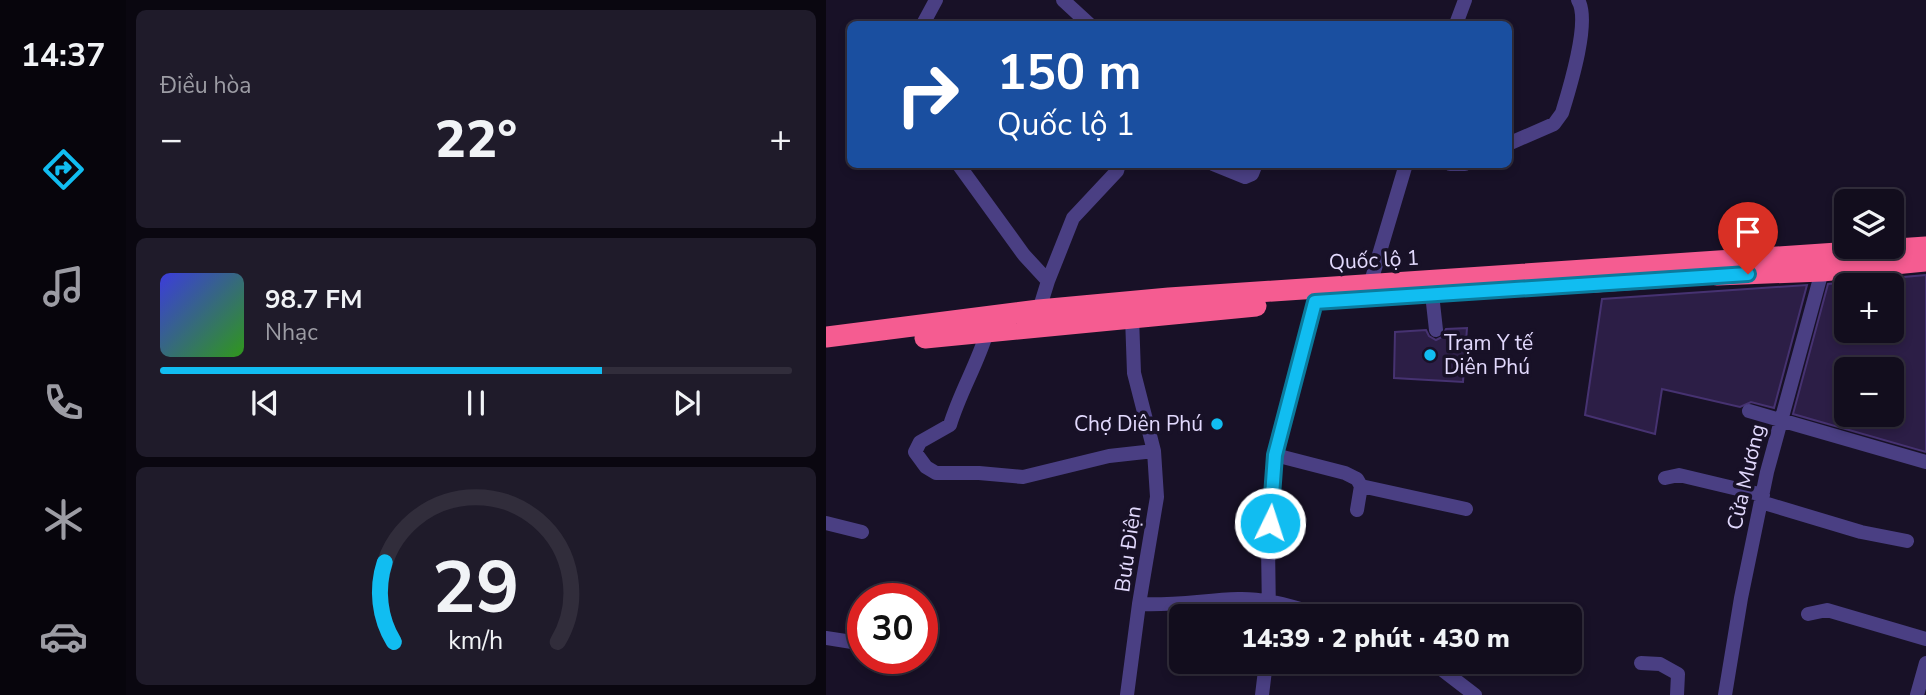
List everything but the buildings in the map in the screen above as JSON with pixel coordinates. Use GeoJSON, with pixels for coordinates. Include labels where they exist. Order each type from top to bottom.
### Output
{"type":"FeatureCollection","features":[{"type":"Feature","properties":{"kind":"highway","name":"Quốc lộ 1"},"geometry":{"type":"LineString","coordinates":[[826,337],[1039,310],[1926,247]]}},
{"type":"Feature","properties":{"kind":"highway","name":"Quốc lộ 1"},"geometry":{"type":"LineString","coordinates":[[826,349],[1132,317],[1315,302],[1699,275],[1822,271],[1926,261]]}},
{"type":"Feature","properties":{"kind":"street"},"geometry":{"type":"LineString","coordinates":[[925,21],[936,0]]}},
{"type":"Feature","properties":{"kind":"street"},"geometry":{"type":"LineString","coordinates":[[1063,0],[1086,21]]}},
{"type":"Feature","properties":{"kind":"street"},"geometry":{"type":"LineString","coordinates":[[1457,21],[1465,0]]}},
{"type":"Feature","properties":{"kind":"street"},"geometry":{"type":"LineString","coordinates":[[1512,142],[1554,124],[1562,113],[1580,30],[1582,12],[1578,0]]}},
{"type":"Feature","properties":{"kind":"street"},"geometry":{"type":"LineString","coordinates":[[964,168],[1017,246],[1048,281]]}},
{"type":"Feature","properties":{"kind":"street"},"geometry":{"type":"LineString","coordinates":[[1039,310],[1073,218],[1116,168]]}},
{"type":"Feature","properties":{"kind":"street"},"geometry":{"type":"LineString","coordinates":[[1223,168],[1245,177],[1252,174],[1254,168]]}},
{"type":"Feature","properties":{"kind":"street"},"geometry":{"type":"LineString","coordinates":[[1370,285],[1405,168]]}},
{"type":"Feature","properties":{"kind":"street","name":"Cửa Mương"},"geometry":{"type":"LineString","coordinates":[[1725,695],[1743,587],[1780,420],[1822,271]]}},
{"type":"Feature","properties":{"kind":"street"},"geometry":{"type":"LineString","coordinates":[[1432,294],[1436,330]]}},
{"type":"Feature","properties":{"kind":"street"},"geometry":{"type":"LineString","coordinates":[[1270,604],[1268,544],[1275,455],[1315,302]]}},
{"type":"Feature","properties":{"kind":"street","name":"Bưu Điện"},"geometry":{"type":"LineString","coordinates":[[1132,317],[1133,373],[1154,452],[1157,497],[1139,604],[1169,606]]}},
{"type":"Feature","properties":{"kind":"street"},"geometry":{"type":"LineString","coordinates":[[987,332],[974,372],[958,398],[950,425],[918,444],[915,452],[926,467],[936,473],[979,472],[1023,477],[1109,456],[1154,452]]}},
{"type":"Feature","properties":{"kind":"street"},"geometry":{"type":"LineString","coordinates":[[1749,411],[1926,462]]}},
{"type":"Feature","properties":{"kind":"street"},"geometry":{"type":"LineString","coordinates":[[1275,455],[1345,473],[1357,479],[1361,486],[1357,510]]}},
{"type":"Feature","properties":{"kind":"street"},"geometry":{"type":"LineString","coordinates":[[1665,478],[1679,475],[1762,499],[1861,533],[1907,541]]}},
{"type":"Feature","properties":{"kind":"street"},"geometry":{"type":"LineString","coordinates":[[1361,486],[1466,509]]}},
{"type":"Feature","properties":{"kind":"street"},"geometry":{"type":"LineString","coordinates":[[826,523],[862,532]]}},
{"type":"Feature","properties":{"kind":"street","name":"Bưu Điện"},"geometry":{"type":"LineString","coordinates":[[1187,604],[1240,599],[1255,604]]}},
{"type":"Feature","properties":{"kind":"street"},"geometry":{"type":"LineString","coordinates":[[1127,695],[1139,604]]}},
{"type":"Feature","properties":{"kind":"street"},"geometry":{"type":"LineString","coordinates":[[1808,614],[1827,610],[1926,639]]}},
{"type":"Feature","properties":{"kind":"street"},"geometry":{"type":"LineString","coordinates":[[826,638],[847,641]]}},
{"type":"Feature","properties":{"kind":"street"},"geometry":{"type":"LineString","coordinates":[[1641,663],[1660,664],[1678,674],[1677,695]]}},
{"type":"Feature","properties":{"kind":"street"},"geometry":{"type":"LineString","coordinates":[[1917,695],[1926,663]]}},
{"type":"Feature","properties":{"kind":"street"},"geometry":{"type":"LineString","coordinates":[[1262,695],[1265,674]]}},
{"type":"Feature","properties":{"kind":"street"},"geometry":{"type":"LineString","coordinates":[[1448,674],[1475,695]]}},
{"type":"Feature","properties":{"kind":"place","name":"Trạm Y tế Diên Phú"},"geometry":{"type":"Point","coordinates":[1430,355]}},
{"type":"Feature","properties":{"kind":"place","name":"Chợ Diên Phú"},"geometry":{"type":"Point","coordinates":[1217,424]}},
{"type":"Feature","properties":{"kind":"route"},"geometry":{"type":"LineString","coordinates":[[1270,523],[1275,455],[1315,302],[1699,275],[1748,274]]}}]}
